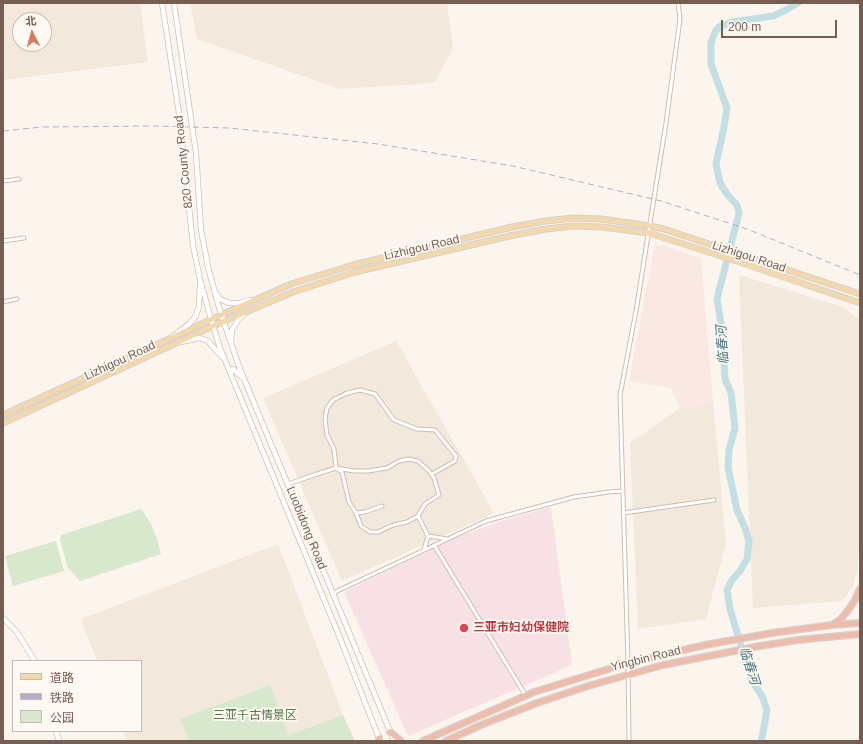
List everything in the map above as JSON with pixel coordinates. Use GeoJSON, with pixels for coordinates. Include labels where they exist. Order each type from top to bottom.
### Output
{"type":"FeatureCollection","features":[{"type":"Feature","properties":{"kind":"highway"},"geometry":{"type":"LineString","coordinates":[[832,625],[841,619],[856,600],[860,589]]}},
{"type":"Feature","properties":{"kind":"highway"},"geometry":{"type":"LineString","coordinates":[[832,625],[860,623]]}},
{"type":"Feature","properties":{"kind":"highway","name":"Yingbin Road"},"geometry":{"type":"LineString","coordinates":[[423,741],[526,696],[628,663],[759,635],[832,625]]}},
{"type":"Feature","properties":{"kind":"highway","name":"Yingbin Road"},"geometry":{"type":"LineString","coordinates":[[446,741],[481,725],[588,686],[663,665],[726,652],[798,640],[860,634]]}},
{"type":"Feature","properties":{"kind":"highway"},"geometry":{"type":"LineString","coordinates":[[390,732],[402,741]]}},
{"type":"Feature","properties":{"kind":"main road","name":"820 County Road"},"geometry":{"type":"LineString","coordinates":[[162,3],[180,113],[193,245],[200,279],[211,319]]}},
{"type":"Feature","properties":{"kind":"main road","name":"820 County Road"},"geometry":{"type":"LineString","coordinates":[[174,3],[196,153],[201,230],[214,290],[221,314]]}},
{"type":"Feature","properties":{"kind":"main road","name":"Lizhigou Road"},"geometry":{"type":"LineString","coordinates":[[3,416],[221,314],[291,284],[321,274],[417,249],[512,226],[545,221],[573,218],[602,219],[650,226],[860,294]]}},
{"type":"Feature","properties":{"kind":"main road","name":"Lizhigou Road"},"geometry":{"type":"LineString","coordinates":[[3,423],[223,322],[324,281],[363,270],[514,234],[546,229],[574,226],[613,228],[649,233],[860,303]]}},
{"type":"Feature","properties":{"kind":"main road"},"geometry":{"type":"LineString","coordinates":[[171,338],[189,324],[196,316],[199,306],[200,279]]}},
{"type":"Feature","properties":{"kind":"main road"},"geometry":{"type":"LineString","coordinates":[[214,290],[220,299],[229,302],[240,303],[254,300]]}},
{"type":"Feature","properties":{"kind":"main road"},"geometry":{"type":"LineString","coordinates":[[234,352],[231,341],[232,330],[238,319],[248,311]]}},
{"type":"Feature","properties":{"kind":"main road","name":"Luobidong Road"},"geometry":{"type":"LineString","coordinates":[[221,314],[247,385],[394,741]]}},
{"type":"Feature","properties":{"kind":"main road","name":"Luobidong Road"},"geometry":{"type":"LineString","coordinates":[[211,319],[226,363],[380,740]]}},
{"type":"Feature","properties":{"kind":"main road"},"geometry":{"type":"LineString","coordinates":[[174,344],[200,338],[208,341],[226,363]]}},
{"type":"Feature","properties":{"kind":"main road"},"geometry":{"type":"LineString","coordinates":[[231,373],[230,370],[234,369],[247,385]]}},
{"type":"Feature","properties":{"kind":"main road"},"geometry":{"type":"LineString","coordinates":[[3,618],[16,631],[34,660]]}},
{"type":"Feature","properties":{"kind":"street"},"geometry":{"type":"LineString","coordinates":[[629,741],[620,396],[636,311],[666,123],[680,19],[678,3]]}},
{"type":"Feature","properties":{"kind":"street"},"geometry":{"type":"LineString","coordinates":[[3,181],[19,179]]}},
{"type":"Feature","properties":{"kind":"street"},"geometry":{"type":"LineString","coordinates":[[3,241],[24,238]]}},
{"type":"Feature","properties":{"kind":"street"},"geometry":{"type":"LineString","coordinates":[[3,302],[17,299]]}},
{"type":"Feature","properties":{"kind":"street"},"geometry":{"type":"LineString","coordinates":[[336,468],[334,449],[327,435],[325,419],[327,408],[334,400],[347,393],[360,390],[375,394],[394,420],[417,429],[435,430],[456,456],[455,461],[432,474]]}},
{"type":"Feature","properties":{"kind":"street"},"geometry":{"type":"LineString","coordinates":[[288,484],[336,468],[354,471],[374,470],[387,468],[399,461],[409,459],[418,461],[432,474],[440,495],[425,504],[418,516],[407,522],[393,525],[378,532],[370,532],[361,526],[356,513],[349,502],[342,472],[336,468]]}},
{"type":"Feature","properties":{"kind":"street"},"geometry":{"type":"LineString","coordinates":[[333,593],[486,521],[574,497],[622,491]]}},
{"type":"Feature","properties":{"kind":"street"},"geometry":{"type":"LineString","coordinates":[[623,513],[714,500]]}},
{"type":"Feature","properties":{"kind":"street"},"geometry":{"type":"LineString","coordinates":[[356,513],[365,512],[382,506]]}},
{"type":"Feature","properties":{"kind":"street"},"geometry":{"type":"LineString","coordinates":[[418,516],[428,536],[424,550]]}},
{"type":"Feature","properties":{"kind":"street"},"geometry":{"type":"LineString","coordinates":[[428,536],[448,539]]}},
{"type":"Feature","properties":{"kind":"street"},"geometry":{"type":"LineString","coordinates":[[434,545],[526,696]]}},
{"type":"Feature","properties":{"kind":"shaded area"},"geometry":{"type":"Polygon","coordinates":[[[3,3],[140,3],[148,62],[3,80],[3,3]]]}},
{"type":"Feature","properties":{"kind":"shaded area"},"geometry":{"type":"Polygon","coordinates":[[[190,3],[447,3],[453,49],[434,83],[340,89],[197,39],[190,3]]]}},
{"type":"Feature","properties":{"kind":"shaded area"},"geometry":{"type":"Polygon","coordinates":[[[655,243],[701,258],[713,402],[680,408],[671,388],[629,381],[655,243]]]}},
{"type":"Feature","properties":{"kind":"shaded area"},"geometry":{"type":"Polygon","coordinates":[[[739,275],[840,306],[860,319],[860,538],[857,570],[853,586],[842,601],[753,608],[739,275]]]}},
{"type":"Feature","properties":{"kind":"shaded area"},"geometry":{"type":"Polygon","coordinates":[[[396,341],[494,513],[342,581],[263,398],[396,341]]]}},
{"type":"Feature","properties":{"kind":"shaded area"},"geometry":{"type":"Polygon","coordinates":[[[713,402],[726,543],[706,619],[638,629],[630,443],[680,408],[713,402]]]}},
{"type":"Feature","properties":{"kind":"shaded area","name":"三亚市妇幼保健院"},"geometry":{"type":"Polygon","coordinates":[[[551,507],[572,665],[408,736],[344,592],[457,537],[508,519],[551,507]]]}},
{"type":"Feature","properties":{"kind":"shaded area"},"geometry":{"type":"Polygon","coordinates":[[[278,544],[343,715],[289,735],[270,685],[180,719],[189,741],[127,741],[123,732],[142,732],[142,660],[97,660],[81,619],[278,544]]]}},
{"type":"Feature","properties":{"kind":"green space"},"geometry":{"type":"Polygon","coordinates":[[[141,509],[151,524],[161,554],[80,581],[68,568],[60,540],[61,535],[141,509]]]}},
{"type":"Feature","properties":{"kind":"green space"},"geometry":{"type":"Polygon","coordinates":[[[56,541],[64,571],[13,586],[5,556],[56,541]]]}},
{"type":"Feature","properties":{"kind":"green space","name":"三亚千古情景区"},"geometry":{"type":"Polygon","coordinates":[[[270,685],[289,735],[343,715],[355,741],[189,741],[180,719],[270,685]]]}},
{"type":"Feature","properties":{"kind":"waterway","name":"临春河"},"geometry":{"type":"LineString","coordinates":[[761,741],[767,710],[762,696],[751,679],[730,609],[727,590],[732,580],[740,571],[747,559],[749,541],[737,510],[728,467],[729,450],[735,428],[731,393],[725,379],[725,340],[717,299],[739,213],[737,205],[720,183],[716,164],[727,108],[711,64],[711,43],[715,32],[719,27],[732,22],[773,16],[798,3]]}},
{"type":"Feature","properties":{"kind":"railway"},"geometry":{"type":"LineString","coordinates":[[3,131],[43,127],[155,126],[229,128],[378,144],[513,166],[661,201],[747,229],[860,275]]}},
{"type":"Feature","properties":{"kind":"place","name":"三亚市妇幼保健院"},"geometry":{"type":"Point","coordinates":[464,628]}}]}
